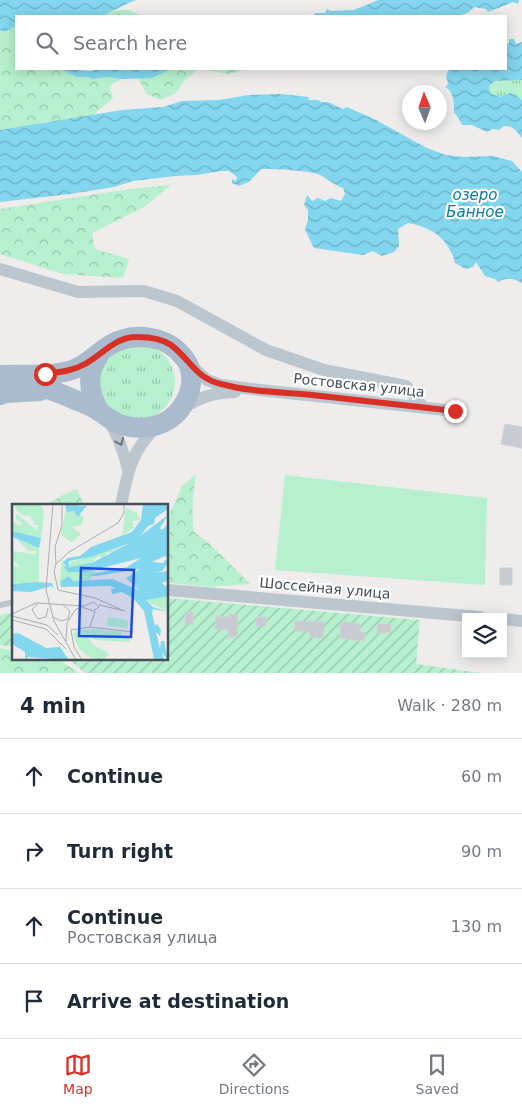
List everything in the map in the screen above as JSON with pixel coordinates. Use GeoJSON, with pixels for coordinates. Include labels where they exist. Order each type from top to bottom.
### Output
{"type":"FeatureCollection","features":[{"type":"Feature","properties":{"kind":"main road"},"geometry":{"type":"LineString","coordinates":[[136,336],[153,338],[170,344],[182,354],[190,365],[191,384],[188,398],[180,410],[169,420],[158,426],[132,427],[118,424],[103,414],[52,391],[29,382],[0,375],[60,372],[84,364],[109,346],[123,339],[136,336]]}},
{"type":"Feature","properties":{"kind":"main road"},"geometry":{"type":"LineString","coordinates":[[99,355],[91,368],[89,378],[93,400],[103,414]]}},
{"type":"Feature","properties":{"kind":"main road"},"geometry":{"type":"LineString","coordinates":[[0,396],[52,391]]}},
{"type":"Feature","properties":{"kind":"street"},"geometry":{"type":"LineString","coordinates":[[0,269],[78,292],[144,291],[177,301],[266,350],[324,370],[406,386],[423,407]]}},
{"type":"Feature","properties":{"kind":"street"},"geometry":{"type":"LineString","coordinates":[[190,365],[207,380],[221,385],[260,390]]}},
{"type":"Feature","properties":{"kind":"street"},"geometry":{"type":"LineString","coordinates":[[180,410],[193,401],[216,393],[260,390]]}},
{"type":"Feature","properties":{"kind":"street","name":"Ростовская улица"},"geometry":{"type":"LineString","coordinates":[[260,390],[455,411]]}},
{"type":"Feature","properties":{"kind":"street"},"geometry":{"type":"LineString","coordinates":[[103,414],[118,435],[128,470]]}},
{"type":"Feature","properties":{"kind":"street"},"geometry":{"type":"LineString","coordinates":[[121,504],[128,470],[136,452],[145,438],[158,426]]}},
{"type":"Feature","properties":{"kind":"street","name":"Шоссейная улица"},"geometry":{"type":"LineString","coordinates":[[169,590],[462,615]]}},
{"type":"Feature","properties":{"kind":"street"},"geometry":{"type":"LineString","coordinates":[[507,619],[522,621]]}},
{"type":"Feature","properties":{"kind":"green space"},"geometry":{"type":"Polygon","coordinates":[[[129,10],[140,15],[105,15],[106,13],[129,10]]]}},
{"type":"Feature","properties":{"kind":"green space"},"geometry":{"type":"Polygon","coordinates":[[[15,26],[15,70],[64,70],[77,77],[123,79],[113,83],[110,88],[113,98],[93,115],[72,120],[42,122],[39,125],[0,130],[0,30],[4,32],[15,26]]]}},
{"type":"Feature","properties":{"kind":"green space"},"geometry":{"type":"Polygon","coordinates":[[[170,70],[198,70],[185,80],[175,94],[161,100],[147,94],[137,77],[152,78],[170,70]]]}},
{"type":"Feature","properties":{"kind":"green space"},"geometry":{"type":"Polygon","coordinates":[[[205,70],[244,70],[228,74],[205,70]]]}},
{"type":"Feature","properties":{"kind":"green space"},"geometry":{"type":"Polygon","coordinates":[[[522,80],[522,100],[510,93],[500,97],[490,93],[489,86],[495,81],[522,80]]]}},
{"type":"Feature","properties":{"kind":"green space"},"geometry":{"type":"Polygon","coordinates":[[[171,185],[144,207],[92,233],[95,249],[129,259],[123,278],[63,274],[0,254],[0,209],[130,189],[171,185]]]}},
{"type":"Feature","properties":{"kind":"green space"},"geometry":{"type":"Polygon","coordinates":[[[137,344],[151,347],[164,355],[172,368],[175,382],[172,396],[164,409],[151,417],[137,420],[123,417],[110,409],[102,396],[99,382],[102,368],[110,355],[123,347],[137,344]]]}},
{"type":"Feature","properties":{"kind":"green space"},"geometry":{"type":"Polygon","coordinates":[[[196,474],[193,503],[194,532],[209,543],[250,584],[211,587],[169,583],[170,513],[182,486],[196,474]]]}},
{"type":"Feature","properties":{"kind":"green space"},"geometry":{"type":"Polygon","coordinates":[[[285,475],[487,498],[485,585],[275,570],[285,475]]]}},
{"type":"Feature","properties":{"kind":"green space"},"geometry":{"type":"Polygon","coordinates":[[[77,489],[84,504],[49,504],[61,496],[77,489]]]}},
{"type":"Feature","properties":{"kind":"green space"},"geometry":{"type":"Polygon","coordinates":[[[169,598],[420,620],[416,664],[481,673],[85,673],[69,660],[169,660],[169,598]]]}},
{"type":"Feature","properties":{"kind":"green space"},"geometry":{"type":"Polygon","coordinates":[[[12,612],[12,647],[0,645],[0,615],[12,612]]]}},
{"type":"Feature","properties":{"kind":"green space"},"geometry":{"type":"Polygon","coordinates":[[[0,648],[12,651],[12,660],[60,660],[79,673],[0,673],[0,648]]]}},
{"type":"Feature","properties":{"kind":"water"},"geometry":{"type":"Polygon","coordinates":[[[0,0],[136,0],[106,15],[15,15],[15,26],[4,32],[0,30],[0,0]]]}},
{"type":"Feature","properties":{"kind":"water"},"geometry":{"type":"Polygon","coordinates":[[[378,0],[519,0],[518,4],[513,2],[488,12],[486,9],[474,7],[469,12],[462,15],[314,15],[315,13],[325,13],[327,9],[331,11],[354,10],[378,0]]]}},
{"type":"Feature","properties":{"kind":"water"},"geometry":{"type":"Polygon","coordinates":[[[509,39],[514,39],[516,44],[522,42],[522,80],[495,81],[489,86],[490,93],[500,97],[510,93],[522,100],[522,138],[514,129],[507,126],[499,130],[493,129],[487,132],[472,125],[462,125],[454,112],[452,94],[447,88],[446,76],[449,70],[507,70],[507,44],[509,43],[509,39]]]}},
{"type":"Feature","properties":{"kind":"water"},"geometry":{"type":"Polygon","coordinates":[[[62,70],[170,70],[152,78],[123,79],[106,77],[93,79],[77,77],[62,70]]]}},
{"type":"Feature","properties":{"kind":"water","name":"озеро Банное"},"geometry":{"type":"Polygon","coordinates":[[[281,94],[308,97],[309,100],[328,102],[343,109],[347,107],[376,120],[427,148],[446,155],[463,157],[492,156],[512,161],[522,172],[522,283],[510,279],[498,282],[485,276],[476,262],[473,267],[466,269],[455,263],[449,247],[438,235],[425,228],[408,223],[398,229],[399,246],[394,252],[382,256],[373,251],[363,255],[314,248],[305,230],[308,210],[304,205],[307,195],[312,201],[318,198],[325,201],[331,198],[341,201],[345,194],[343,188],[320,175],[308,172],[261,169],[250,181],[239,186],[232,183],[232,179],[236,181],[237,177],[229,171],[221,171],[133,181],[114,187],[70,194],[0,202],[0,130],[122,110],[163,107],[182,101],[219,100],[249,95],[281,94]]]}},
{"type":"Feature","properties":{"kind":"building"},"geometry":{"type":"Polygon","coordinates":[[[505,424],[522,427],[522,448],[501,444],[505,424]]]}},
{"type":"Feature","properties":{"kind":"building"},"geometry":{"type":"Polygon","coordinates":[[[500,568],[512,568],[512,585],[500,585],[500,568]]]}},
{"type":"Feature","properties":{"kind":"building"},"geometry":{"type":"Polygon","coordinates":[[[185,612],[193,612],[193,624],[185,624],[185,612]]]}},
{"type":"Feature","properties":{"kind":"building"},"geometry":{"type":"Polygon","coordinates":[[[229,614],[238,615],[237,637],[227,637],[228,630],[215,629],[216,616],[229,617],[229,614]]]}},
{"type":"Feature","properties":{"kind":"building"},"geometry":{"type":"Polygon","coordinates":[[[256,617],[266,617],[266,626],[256,626],[256,617]]]}},
{"type":"Feature","properties":{"kind":"building"},"geometry":{"type":"Polygon","coordinates":[[[295,621],[324,622],[323,638],[310,637],[310,632],[295,631],[295,621]]]}},
{"type":"Feature","properties":{"kind":"building"},"geometry":{"type":"Polygon","coordinates":[[[341,622],[360,624],[360,632],[365,632],[364,641],[340,638],[341,622]]]}},
{"type":"Feature","properties":{"kind":"building"},"geometry":{"type":"Polygon","coordinates":[[[377,624],[391,624],[391,632],[377,633],[377,624]]]}},
{"type":"Feature","properties":{"kind":"route"},"geometry":{"type":"LineString","coordinates":[[45,374],[73,370],[99,355],[109,346],[123,339],[136,336],[153,338],[170,344],[182,354],[198,374],[207,380],[221,385],[455,411]]}}]}
